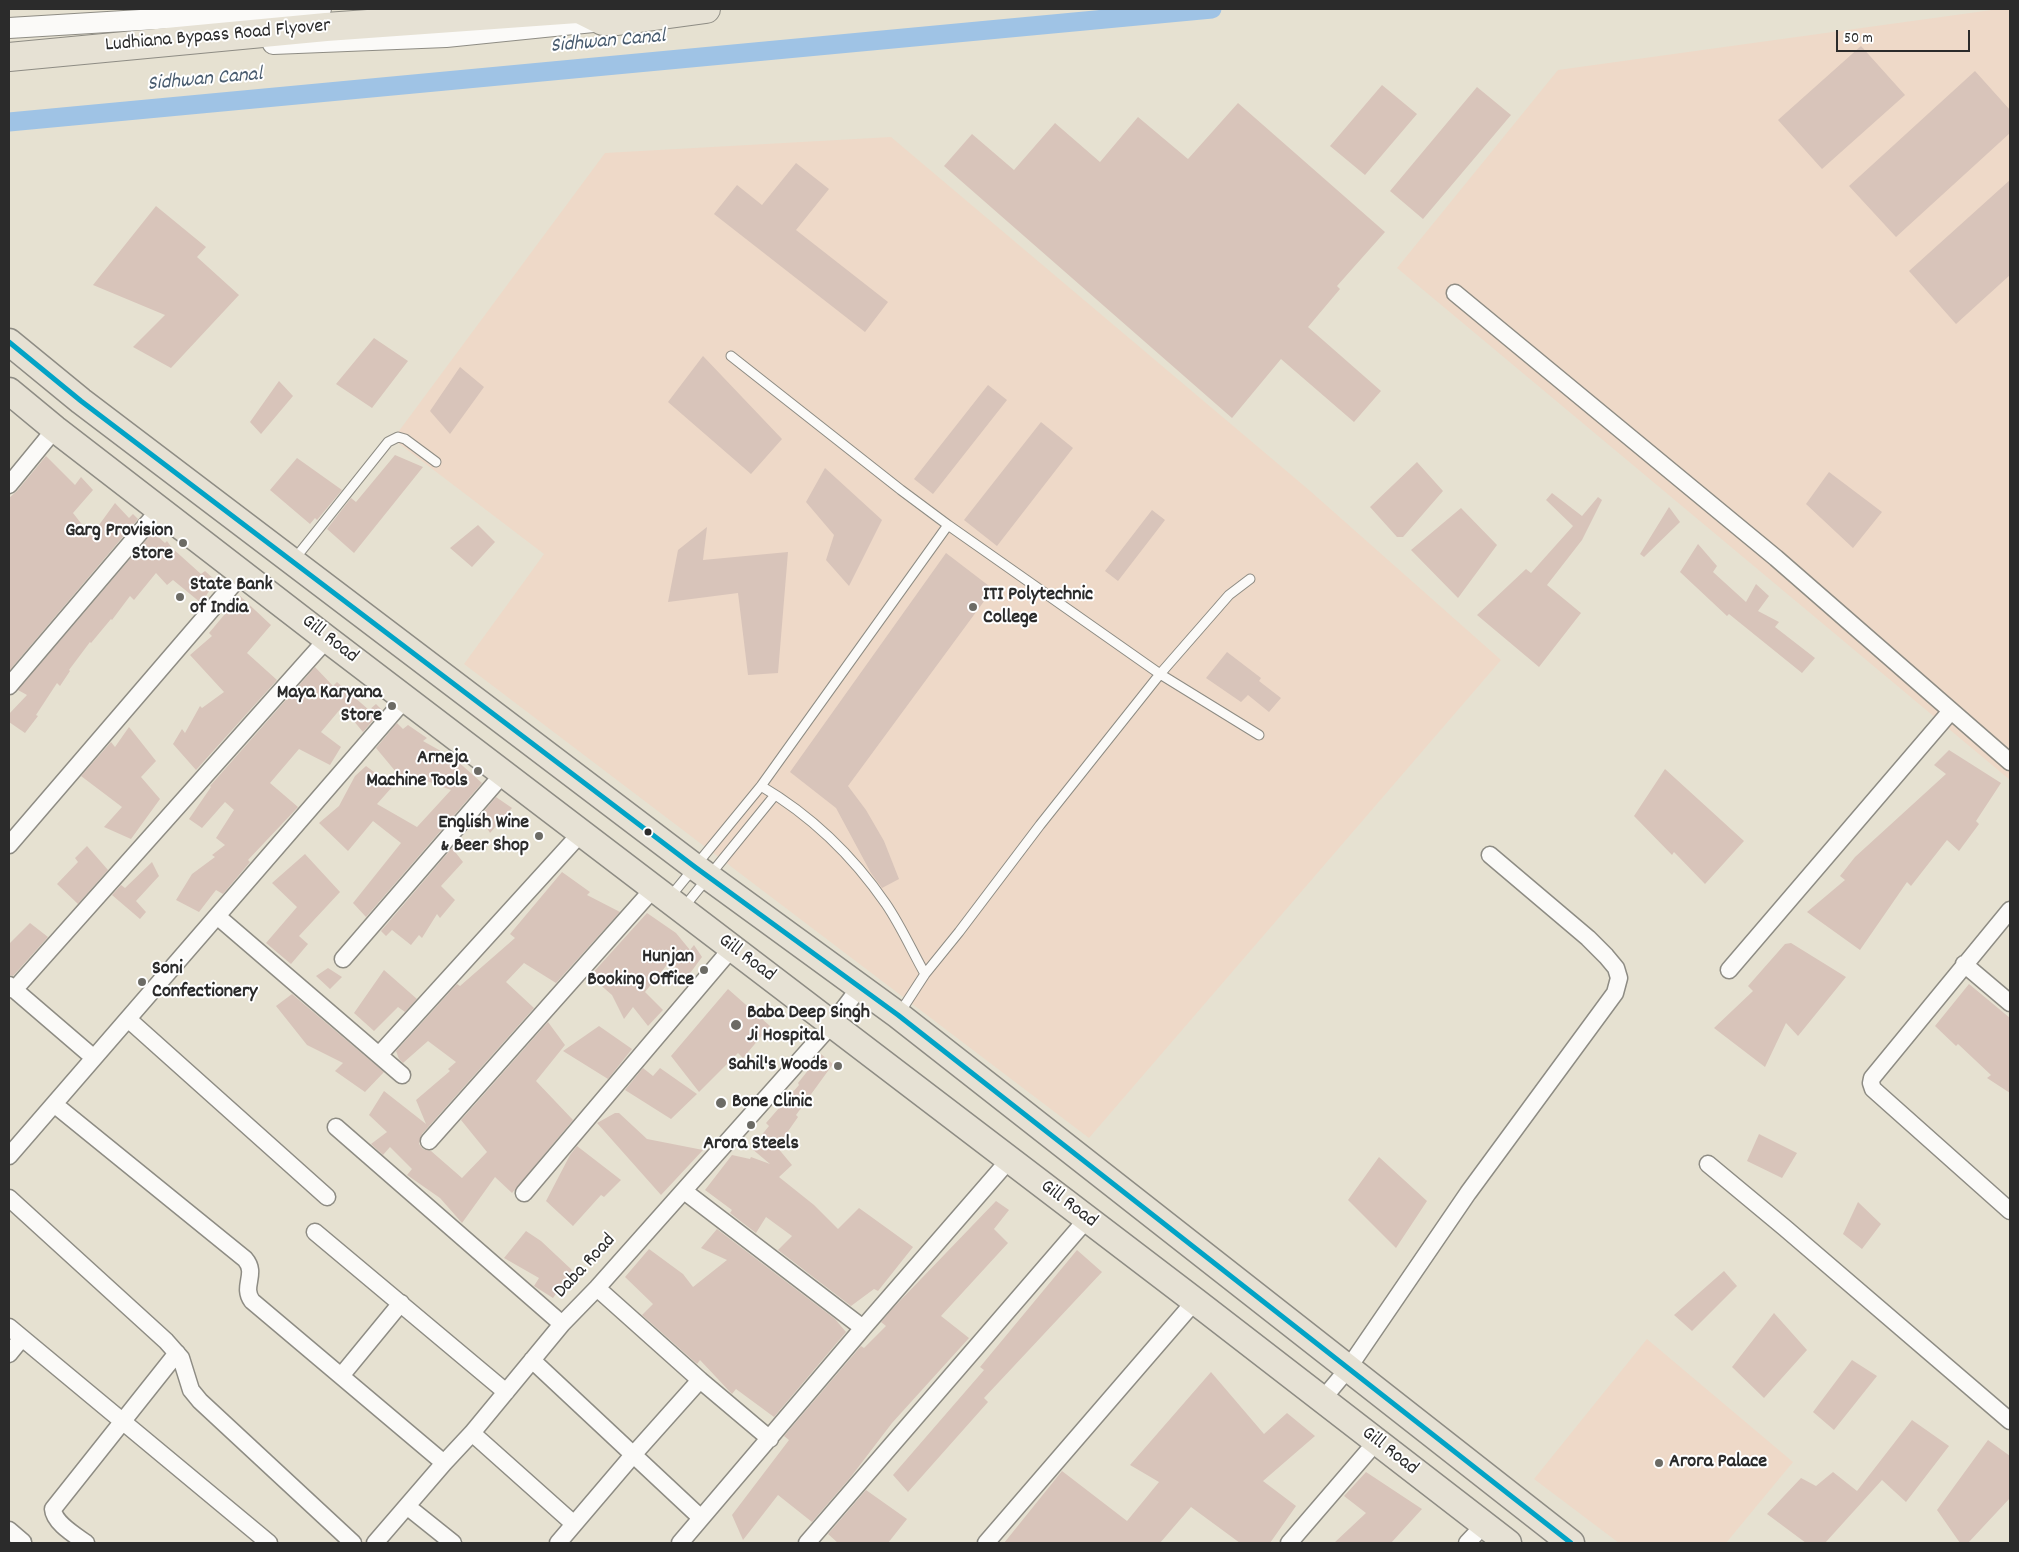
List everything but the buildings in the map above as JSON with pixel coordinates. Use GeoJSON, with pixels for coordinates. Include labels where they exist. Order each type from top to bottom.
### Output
{"type":"FeatureCollection","features":[{"type":"Feature","properties":{"kind":"highway","name":"Ludhiana Bypass Road Flyover"},"geometry":{"type":"LineString","coordinates":[[9,57],[326,27],[546,11],[586,13],[618,21],[706,9]]}},
{"type":"Feature","properties":{"kind":"main road","name":"Gill Road"},"geometry":{"type":"LineString","coordinates":[[9,342],[89,406],[702,872],[898,1015],[1348,1370],[1571,1543]]}},
{"type":"Feature","properties":{"kind":"main road","name":"Gill Road"},"geometry":{"type":"LineString","coordinates":[[9,391],[54,429],[405,700],[1195,1301],[1376,1442],[1476,1534],[1508,1543]]}},
{"type":"Feature","properties":{"kind":"street"},"geometry":{"type":"LineString","coordinates":[[9,28],[247,11],[321,9]]}},
{"type":"Feature","properties":{"kind":"street"},"geometry":{"type":"LineString","coordinates":[[9,70],[229,46],[446,37],[586,13]]}},
{"type":"Feature","properties":{"kind":"street"},"geometry":{"type":"LineString","coordinates":[[1455,293],[1776,558],[2010,762]]}},
{"type":"Feature","properties":{"kind":"street"},"geometry":{"type":"LineString","coordinates":[[9,485],[54,429]]}},
{"type":"Feature","properties":{"kind":"street"},"geometry":{"type":"LineString","coordinates":[[9,686],[159,510]]}},
{"type":"Feature","properties":{"kind":"street"},"geometry":{"type":"LineString","coordinates":[[9,845],[242,574]]}},
{"type":"Feature","properties":{"kind":"street"},"geometry":{"type":"LineString","coordinates":[[94,1058],[11,988],[327,639]]}},
{"type":"Feature","properties":{"kind":"street"},"geometry":{"type":"LineString","coordinates":[[9,1156],[405,700]]}},
{"type":"Feature","properties":{"kind":"street"},"geometry":{"type":"LineString","coordinates":[[1729,970],[1951,710]]}},
{"type":"Feature","properties":{"kind":"street"},"geometry":{"type":"LineString","coordinates":[[343,959],[503,774]]}},
{"type":"Feature","properties":{"kind":"street"},"geometry":{"type":"LineString","coordinates":[[379,1055],[581,833]]}},
{"type":"Feature","properties":{"kind":"street"},"geometry":{"type":"LineString","coordinates":[[1322,1400],[1348,1370],[1468,1193],[1615,993],[1618,985],[1619,978],[1616,968],[1588,938],[1490,855]]}},
{"type":"Feature","properties":{"kind":"street"},"geometry":{"type":"LineString","coordinates":[[429,1140],[668,899]]}},
{"type":"Feature","properties":{"kind":"street"},"geometry":{"type":"LineString","coordinates":[[2010,910],[1872,1078],[1871,1084],[1873,1089],[2010,1211]]}},
{"type":"Feature","properties":{"kind":"street"},"geometry":{"type":"LineString","coordinates":[[218,916],[402,1075]]}},
{"type":"Feature","properties":{"kind":"street"},"geometry":{"type":"LineString","coordinates":[[524,1193],[732,948]]}},
{"type":"Feature","properties":{"kind":"street"},"geometry":{"type":"LineString","coordinates":[[1964,964],[2010,1003]]}},
{"type":"Feature","properties":{"kind":"street","name":"Daba Road"},"geometry":{"type":"LineString","coordinates":[[375,1543],[472,1433],[562,1324],[597,1288],[832,1024],[860,987]]}},
{"type":"Feature","properties":{"kind":"street"},"geometry":{"type":"LineString","coordinates":[[128,1020],[327,1197]]}},
{"type":"Feature","properties":{"kind":"street"},"geometry":{"type":"LineString","coordinates":[[54,1104],[245,1259],[250,1265],[251,1274],[247,1291],[252,1301],[444,1463]]}},
{"type":"Feature","properties":{"kind":"street"},"geometry":{"type":"LineString","coordinates":[[336,1127],[562,1324]]}},
{"type":"Feature","properties":{"kind":"street"},"geometry":{"type":"LineString","coordinates":[[680,1543],[1009,1160]]}},
{"type":"Feature","properties":{"kind":"street"},"geometry":{"type":"LineString","coordinates":[[1708,1164],[1793,1234],[2010,1421]]}},
{"type":"Feature","properties":{"kind":"street"},"geometry":{"type":"LineString","coordinates":[[684,1191],[863,1328]]}},
{"type":"Feature","properties":{"kind":"street"},"geometry":{"type":"LineString","coordinates":[[9,1198],[177,1352],[191,1390],[200,1401],[353,1543]]}},
{"type":"Feature","properties":{"kind":"street"},"geometry":{"type":"LineString","coordinates":[[808,1543],[1087,1219]]}},
{"type":"Feature","properties":{"kind":"street"},"geometry":{"type":"LineString","coordinates":[[316,1232],[506,1392]]}},
{"type":"Feature","properties":{"kind":"street"},"geometry":{"type":"LineString","coordinates":[[597,1288],[700,1380],[770,1438]]}},
{"type":"Feature","properties":{"kind":"street"},"geometry":{"type":"LineString","coordinates":[[986,1543],[1195,1301]]}},
{"type":"Feature","properties":{"kind":"street"},"geometry":{"type":"LineString","coordinates":[[341,1376],[401,1303]]}},
{"type":"Feature","properties":{"kind":"street"},"geometry":{"type":"LineString","coordinates":[[9,1327],[269,1543]]}},
{"type":"Feature","properties":{"kind":"street"},"geometry":{"type":"LineString","coordinates":[[9,1354],[22,1338]]}},
{"type":"Feature","properties":{"kind":"street"},"geometry":{"type":"LineString","coordinates":[[86,1543],[53,1515],[53,1510],[177,1352]]}},
{"type":"Feature","properties":{"kind":"street"},"geometry":{"type":"LineString","coordinates":[[532,1360],[701,1518]]}},
{"type":"Feature","properties":{"kind":"street"},"geometry":{"type":"LineString","coordinates":[[558,1543],[700,1380]]}},
{"type":"Feature","properties":{"kind":"street"},"geometry":{"type":"LineString","coordinates":[[472,1433],[574,1524]]}},
{"type":"Feature","properties":{"kind":"street"},"geometry":{"type":"LineString","coordinates":[[1289,1543],[1376,1442]]}},
{"type":"Feature","properties":{"kind":"street"},"geometry":{"type":"LineString","coordinates":[[408,1507],[453,1543]]}},
{"type":"Feature","properties":{"kind":"street"},"geometry":{"type":"LineString","coordinates":[[9,1530],[22,1543]]}},
{"type":"Feature","properties":{"kind":"lane"},"geometry":{"type":"LineString","coordinates":[[731,356],[901,490],[948,524],[1160,674],[1259,735]]}},
{"type":"Feature","properties":{"kind":"lane"},"geometry":{"type":"LineString","coordinates":[[293,561],[388,442],[398,437],[405,439],[436,462]]}},
{"type":"Feature","properties":{"kind":"lane"},"geometry":{"type":"LineString","coordinates":[[668,899],[702,872],[948,524]]}},
{"type":"Feature","properties":{"kind":"lane"},"geometry":{"type":"LineString","coordinates":[[898,1015],[925,974],[1040,824],[1160,674],[1229,595],[1250,579]]}},
{"type":"Feature","properties":{"kind":"lane"},"geometry":{"type":"LineString","coordinates":[[761,786],[806,816],[852,859],[886,905],[925,974]]}},
{"type":"Feature","properties":{"kind":"lane"},"geometry":{"type":"LineString","coordinates":[[668,899],[702,872],[775,795]]}},
{"type":"Feature","properties":{"kind":"shaded area"},"geometry":{"type":"Polygon","coordinates":[[[2010,9],[2010,780],[1397,268],[1558,70],[2010,9]]]}},
{"type":"Feature","properties":{"kind":"shaded area","name":"ITI Polytechnic College"},"geometry":{"type":"Polygon","coordinates":[[[891,137],[1309,490],[1501,660],[1089,1138],[464,664],[544,554],[393,439],[605,153],[891,137]]]}},
{"type":"Feature","properties":{"kind":"shaded area","name":"Arora Palace"},"geometry":{"type":"Polygon","coordinates":[[[1647,1339],[1793,1462],[1726,1543],[1619,1543],[1534,1479],[1647,1339]]]}},
{"type":"Feature","properties":{"kind":"waterway","name":"Sidhwan Canal"},"geometry":{"type":"LineString","coordinates":[[9,122],[1212,9]]}},
{"type":"Feature","properties":{"kind":"transit line"},"geometry":{"type":"LineString","coordinates":[[9,342],[81,401],[695,867],[898,1015],[1571,1543]]}},
{"type":"Feature","properties":{"kind":"place","name":"Garg Provision Store"},"geometry":{"type":"Point","coordinates":[183,543]}},
{"type":"Feature","properties":{"kind":"place","name":"State Bank of India"},"geometry":{"type":"Point","coordinates":[180,597]}},
{"type":"Feature","properties":{"kind":"place","name":"ITI Polytechnic College"},"geometry":{"type":"Point","coordinates":[973,607]}},
{"type":"Feature","properties":{"kind":"place","name":"Maya Karyana Store"},"geometry":{"type":"Point","coordinates":[392,706]}},
{"type":"Feature","properties":{"kind":"place","name":"Arneja Machine Tools"},"geometry":{"type":"Point","coordinates":[478,771]}},
{"type":"Feature","properties":{"kind":"place","name":"English Wine & Beer Shop"},"geometry":{"type":"Point","coordinates":[539,836]}},
{"type":"Feature","properties":{"kind":"place","name":"Hunjan Booking Office"},"geometry":{"type":"Point","coordinates":[704,970]}},
{"type":"Feature","properties":{"kind":"place","name":"Soni Confectionery"},"geometry":{"type":"Point","coordinates":[142,982]}},
{"type":"Feature","properties":{"kind":"place","name":"Baba Deep Singh Ji Hospital"},"geometry":{"type":"Point","coordinates":[736,1025]}},
{"type":"Feature","properties":{"kind":"place","name":"Sahil's Woods"},"geometry":{"type":"Point","coordinates":[838,1066]}},
{"type":"Feature","properties":{"kind":"place","name":"Bone Clinic"},"geometry":{"type":"Point","coordinates":[721,1103]}},
{"type":"Feature","properties":{"kind":"place","name":"Arora Steels"},"geometry":{"type":"Point","coordinates":[751,1125]}},
{"type":"Feature","properties":{"kind":"place","name":"Arora Palace"},"geometry":{"type":"Point","coordinates":[1659,1463]}}]}
